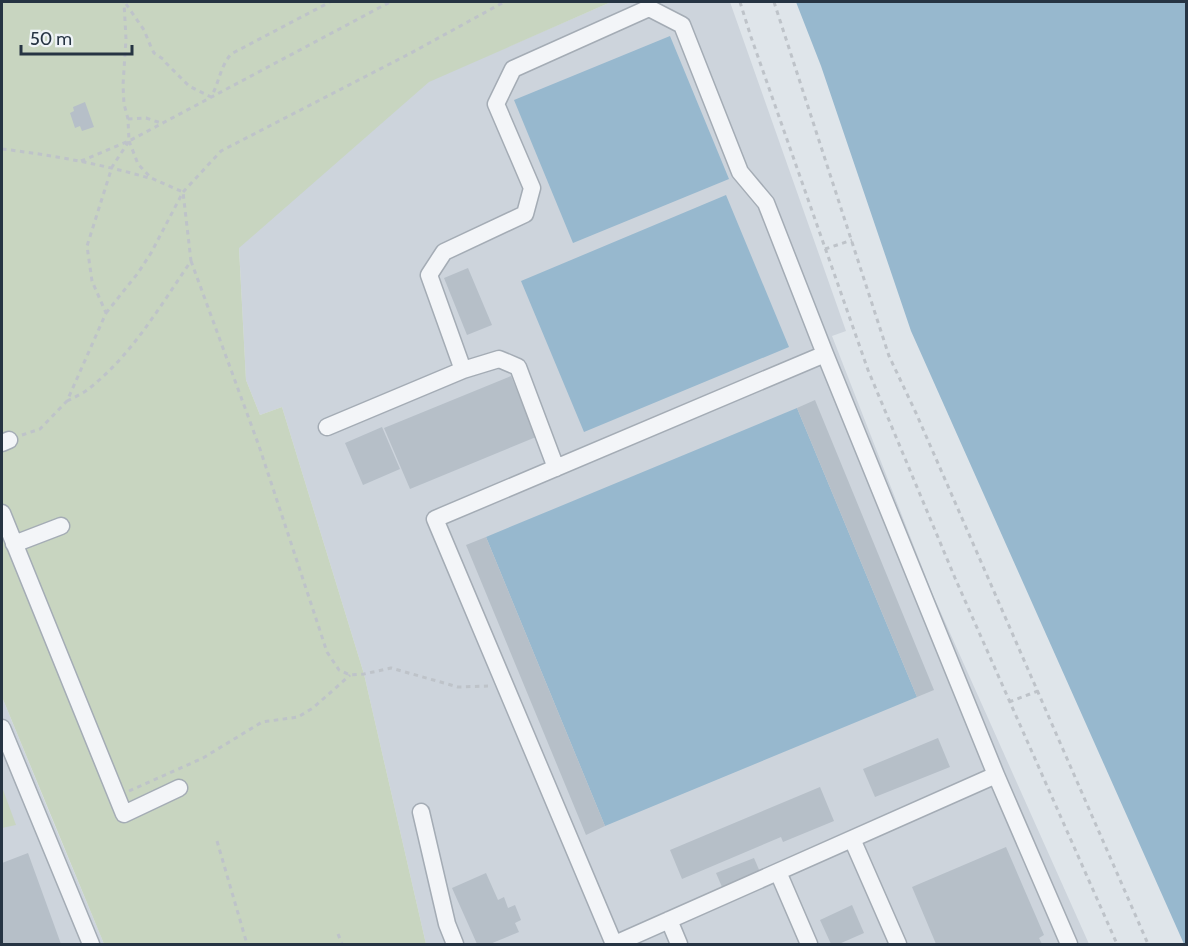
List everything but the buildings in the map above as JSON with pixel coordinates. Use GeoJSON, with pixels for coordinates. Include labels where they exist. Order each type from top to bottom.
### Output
{"type":"FeatureCollection","features":[{"type":"Feature","properties":{"kind":"street"},"geometry":{"type":"LineString","coordinates":[[463,370],[429,276],[444,252],[525,214],[532,188],[496,104],[513,69],[649,8],[682,25],[740,172],[766,203],[996,775],[1069,945]]}},
{"type":"Feature","properties":{"kind":"street"},"geometry":{"type":"LineString","coordinates":[[825,354],[435,519],[614,945],[996,775]]}},
{"type":"Feature","properties":{"kind":"street"},"geometry":{"type":"LineString","coordinates":[[327,428],[463,370],[499,359],[518,367],[556,468]]}},
{"type":"Feature","properties":{"kind":"street"},"geometry":{"type":"LineString","coordinates":[[2,513],[124,814],[179,788]]}},
{"type":"Feature","properties":{"kind":"street"},"geometry":{"type":"LineString","coordinates":[[14,544],[61,526]]}},
{"type":"Feature","properties":{"kind":"street"},"geometry":{"type":"LineString","coordinates":[[2,728],[90,945]]}},
{"type":"Feature","properties":{"kind":"street"},"geometry":{"type":"LineString","coordinates":[[421,812],[447,924],[455,945]]}},
{"type":"Feature","properties":{"kind":"street"},"geometry":{"type":"LineString","coordinates":[[852,839],[897,945]]}},
{"type":"Feature","properties":{"kind":"street"},"geometry":{"type":"LineString","coordinates":[[778,872],[809,945]]}},
{"type":"Feature","properties":{"kind":"street"},"geometry":{"type":"LineString","coordinates":[[669,920],[679,945]]}},
{"type":"Feature","properties":{"kind":"path"},"geometry":{"type":"LineString","coordinates":[[124,2],[144,30],[154,53],[163,58],[189,86],[211,97]]}},
{"type":"Feature","properties":{"kind":"path"},"geometry":{"type":"LineString","coordinates":[[124,2],[126,39],[123,85],[129,141],[138,164],[151,178]]}},
{"type":"Feature","properties":{"kind":"path"},"geometry":{"type":"LineString","coordinates":[[211,97],[223,65],[231,54],[330,2]]}},
{"type":"Feature","properties":{"kind":"path"},"geometry":{"type":"LineString","coordinates":[[81,161],[129,141],[390,2]]}},
{"type":"Feature","properties":{"kind":"path"},"geometry":{"type":"LineString","coordinates":[[67,401],[106,313],[151,253],[183,192],[221,151],[504,2]]}},
{"type":"Feature","properties":{"kind":"path"},"geometry":{"type":"LineString","coordinates":[[740,2],[868,370],[955,578],[1117,945]]}},
{"type":"Feature","properties":{"kind":"path"},"geometry":{"type":"LineString","coordinates":[[774,2],[889,356],[1148,945]]}},
{"type":"Feature","properties":{"kind":"path"},"geometry":{"type":"LineString","coordinates":[[128,119],[146,118],[161,123]]}},
{"type":"Feature","properties":{"kind":"path"},"geometry":{"type":"LineString","coordinates":[[106,313],[93,281],[87,246],[112,167],[129,141]]}},
{"type":"Feature","properties":{"kind":"path"},"geometry":{"type":"LineString","coordinates":[[2,149],[112,167],[151,178],[183,192]]}},
{"type":"Feature","properties":{"kind":"path"},"geometry":{"type":"LineString","coordinates":[[183,192],[191,261],[259,446],[327,652],[339,670],[350,675],[390,668],[458,687],[505,685]]}},
{"type":"Feature","properties":{"kind":"path"},"geometry":{"type":"LineString","coordinates":[[825,249],[852,240]]}},
{"type":"Feature","properties":{"kind":"path"},"geometry":{"type":"LineString","coordinates":[[5,441],[40,429],[67,401],[90,388],[111,368],[138,339],[191,261]]}},
{"type":"Feature","properties":{"kind":"path"},"geometry":{"type":"LineString","coordinates":[[117,797],[203,758],[262,723],[298,717],[313,708],[350,675]]}},
{"type":"Feature","properties":{"kind":"path"},"geometry":{"type":"LineString","coordinates":[[1009,702],[1038,691]]}},
{"type":"Feature","properties":{"kind":"path"},"geometry":{"type":"LineString","coordinates":[[217,841],[247,945]]}},
{"type":"Feature","properties":{"kind":"path"},"geometry":{"type":"LineString","coordinates":[[338,934],[342,945]]}},
{"type":"Feature","properties":{"kind":"shaded area"},"geometry":{"type":"Polygon","coordinates":[[[611,2],[730,2],[846,331],[832,336],[933,595],[1089,944],[426,944],[364,674],[282,407],[260,415],[246,380],[239,247],[429,81],[611,2]]]}},
{"type":"Feature","properties":{"kind":"shaded area"},"geometry":{"type":"Polygon","coordinates":[[[2,697],[54,824],[104,944],[2,944],[2,697]]]}},
{"type":"Feature","properties":{"kind":"green space"},"geometry":{"type":"Polygon","coordinates":[[[2,2],[611,2],[429,82],[239,248],[246,380],[260,415],[282,407],[364,674],[426,944],[104,944],[2,697],[2,2]]]}},
{"type":"Feature","properties":{"kind":"green space"},"geometry":{"type":"Polygon","coordinates":[[[2,787],[16,825],[2,828],[2,787]]]}},
{"type":"Feature","properties":{"kind":"water"},"geometry":{"type":"Polygon","coordinates":[[[796,2],[1186,2],[1186,944],[1184,944],[911,331],[821,66],[796,2]]]}},
{"type":"Feature","properties":{"kind":"water"},"geometry":{"type":"Polygon","coordinates":[[[670,36],[729,179],[573,243],[514,100],[670,36]]]}},
{"type":"Feature","properties":{"kind":"water"},"geometry":{"type":"Polygon","coordinates":[[[726,195],[789,347],[584,432],[521,281],[726,195]]]}},
{"type":"Feature","properties":{"kind":"water"},"geometry":{"type":"Polygon","coordinates":[[[797,408],[917,697],[605,826],[486,537],[797,408]]]}}]}
